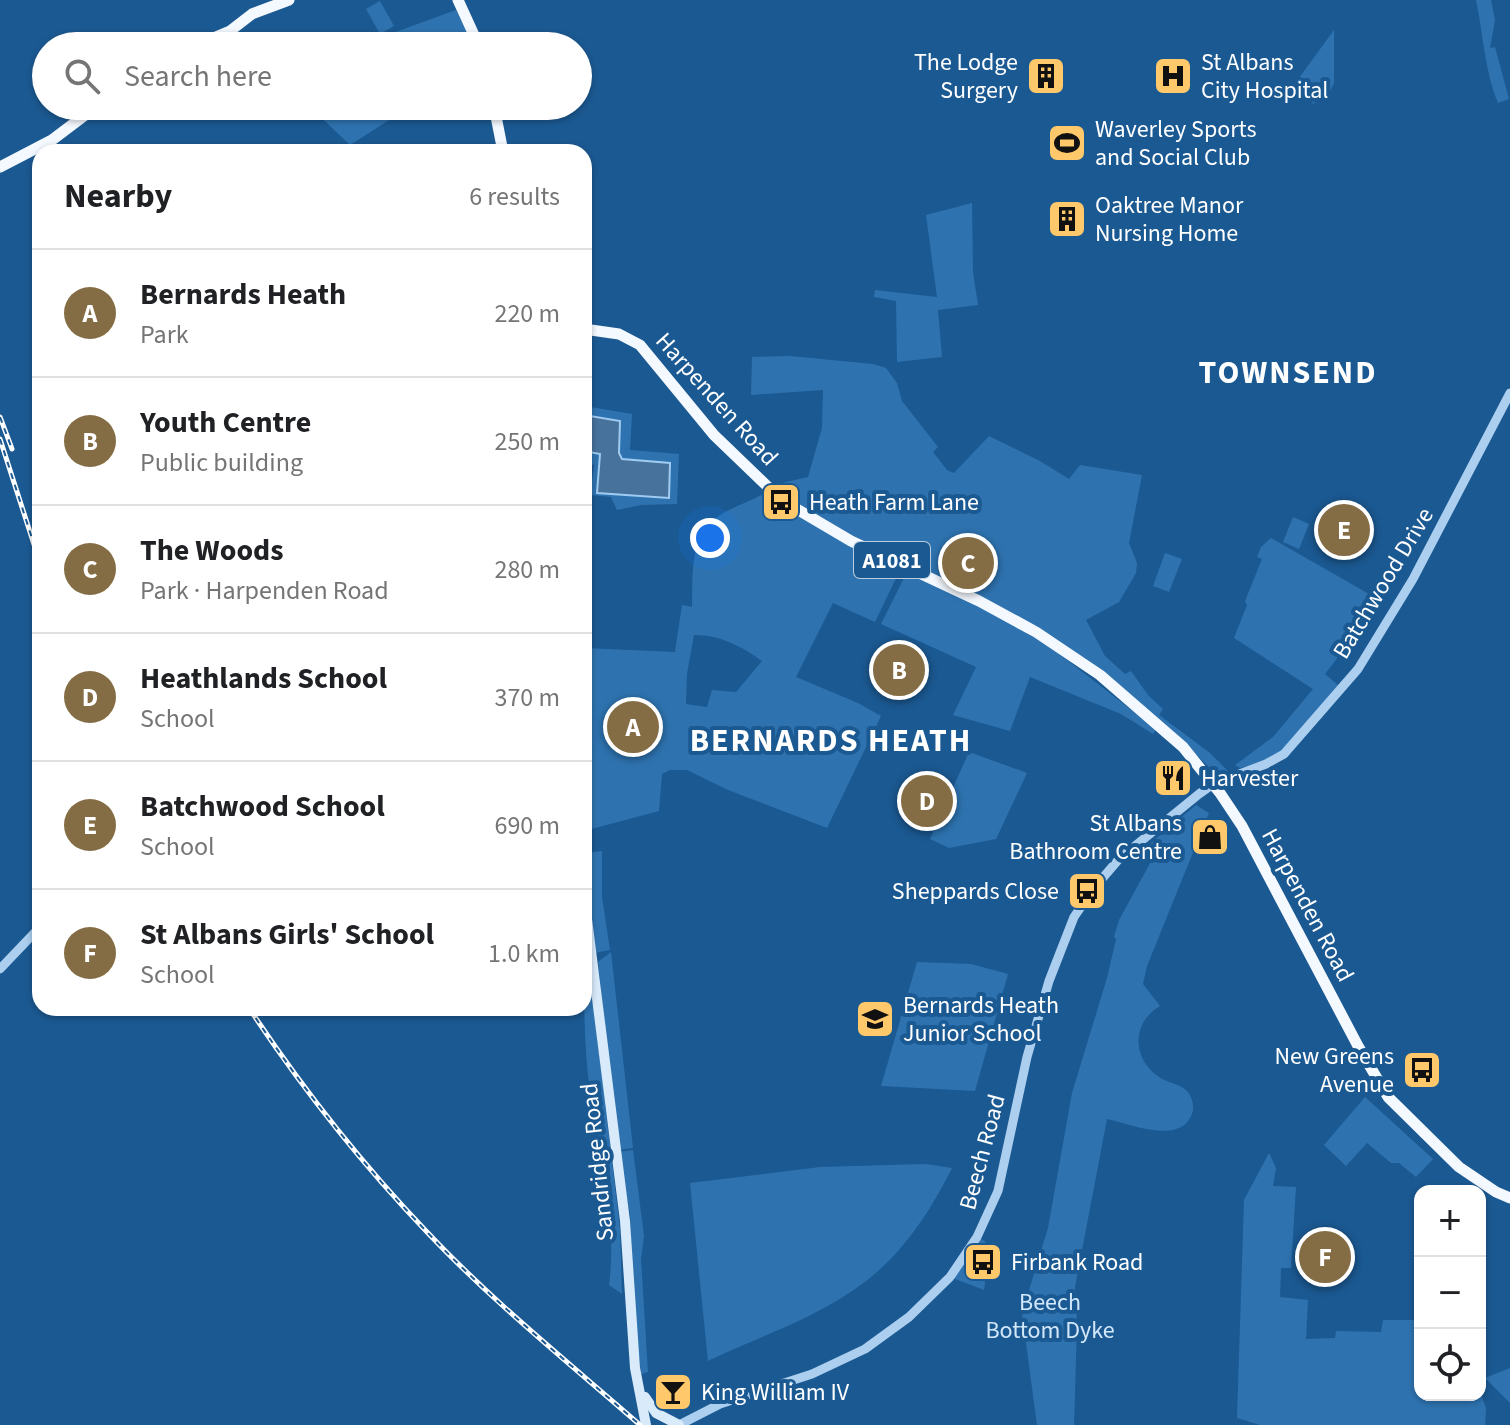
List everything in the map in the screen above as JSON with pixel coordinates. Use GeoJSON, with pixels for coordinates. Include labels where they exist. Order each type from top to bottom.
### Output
{"type":"FeatureCollection","features":[{"type":"Feature","properties":{"kind":"main road"},"geometry":{"type":"LineString","coordinates":[[228,32],[252,14],[289,0]]}},
{"type":"Feature","properties":{"kind":"main road"},"geometry":{"type":"LineString","coordinates":[[458,0],[473,32]]}},
{"type":"Feature","properties":{"kind":"main road"},"geometry":{"type":"LineString","coordinates":[[44,144],[78,120]]}},
{"type":"Feature","properties":{"kind":"main road"},"geometry":{"type":"LineString","coordinates":[[497,120],[501,144]]}},
{"type":"Feature","properties":{"kind":"main road"},"geometry":{"type":"LineString","coordinates":[[0,167],[32,150]]}},
{"type":"Feature","properties":{"kind":"main road","name":"Harpenden Road"},"geometry":{"type":"LineString","coordinates":[[592,330],[619,334],[640,345],[714,435],[769,488],[795,508],[851,541],[1036,632],[1100,675],[1183,747],[1242,826],[1388,1097],[1459,1167],[1510,1198]]}},
{"type":"Feature","properties":{"kind":"main road","name":"Sandridge Road"},"geometry":{"type":"LineString","coordinates":[[592,959],[625,1221],[635,1368],[646,1423]]}},
{"type":"Feature","properties":{"kind":"main road"},"geometry":{"type":"LineString","coordinates":[[640,1388],[656,1413],[679,1425]]}},
{"type":"Feature","properties":{"kind":"street","name":"Batchwood Drive"},"geometry":{"type":"LineString","coordinates":[[1213,784],[1284,754],[1358,669],[1413,579],[1510,393]]}},
{"type":"Feature","properties":{"kind":"street","name":"Beech Road"},"geometry":{"type":"LineString","coordinates":[[679,1425],[720,1404],[812,1374],[865,1349],[907,1319],[965,1259],[998,1191],[1027,1057],[1049,981],[1074,917],[1119,859],[1213,784]]}},
{"type":"Feature","properties":{"kind":"street"},"geometry":{"type":"LineString","coordinates":[[0,969],[32,935]]}},
{"type":"Feature","properties":{"kind":"green space"},"geometry":{"type":"Polygon","coordinates":[[[1476,0],[1491,0],[1495,20],[1490,48],[1495,47],[1509,99],[1498,103],[1487,65],[1476,0]]]}},
{"type":"Feature","properties":{"kind":"green space"},"geometry":{"type":"Polygon","coordinates":[[[380,1],[394,26],[379,32],[366,9],[380,1]]]}},
{"type":"Feature","properties":{"kind":"green space"},"geometry":{"type":"Polygon","coordinates":[[[456,10],[467,32],[396,32],[456,10]]]}},
{"type":"Feature","properties":{"kind":"green space"},"geometry":{"type":"Polygon","coordinates":[[[1334,30],[1334,83],[1330,91],[1313,104],[1311,100],[1288,93],[1334,30]]]}},
{"type":"Feature","properties":{"kind":"green space"},"geometry":{"type":"Polygon","coordinates":[[[324,120],[389,120],[352,144],[324,120]]]}},
{"type":"Feature","properties":{"kind":"green space"},"geometry":{"type":"Polygon","coordinates":[[[972,203],[973,272],[978,305],[938,310],[942,357],[897,362],[896,301],[874,297],[875,290],[937,297],[926,215],[972,203]]]}},
{"type":"Feature","properties":{"kind":"green space"},"geometry":{"type":"Polygon","coordinates":[[[790,356],[886,368],[897,383],[902,401],[938,447],[933,452],[947,470],[954,473],[989,436],[1069,479],[1080,465],[1142,475],[1129,543],[1137,563],[1136,573],[1119,602],[1086,620],[1105,656],[1125,674],[1131,671],[1148,695],[1163,709],[1159,715],[1210,753],[1229,772],[1222,774],[1213,771],[1181,740],[1100,673],[867,544],[789,499],[773,485],[808,477],[822,428],[823,390],[751,395],[752,357],[790,356]]]}},
{"type":"Feature","properties":{"kind":"green space"},"geometry":{"type":"Polygon","coordinates":[[[592,407],[632,414],[630,450],[679,454],[677,504],[641,505],[617,510],[611,497],[592,495],[592,407]]]}},
{"type":"Feature","properties":{"kind":"green space"},"geometry":{"type":"Polygon","coordinates":[[[761,495],[770,498],[781,509],[798,514],[898,569],[875,622],[833,603],[796,677],[881,716],[827,828],[728,790],[687,770],[670,770],[662,774],[659,811],[592,829],[592,648],[675,652],[682,605],[692,607],[694,559],[701,536],[707,526],[727,511],[761,495]],[[694,635],[687,674],[686,704],[707,707],[712,690],[736,692],[762,661],[730,642],[694,635]]]}},
{"type":"Feature","properties":{"kind":"green space"},"geometry":{"type":"Polygon","coordinates":[[[1293,517],[1309,524],[1299,549],[1283,542],[1293,517]]]}},
{"type":"Feature","properties":{"kind":"green space"},"geometry":{"type":"Polygon","coordinates":[[[1271,538],[1369,594],[1377,607],[1325,674],[1339,686],[1280,752],[1257,764],[1240,768],[1235,765],[1273,737],[1313,689],[1234,638],[1262,559],[1257,557],[1261,547],[1271,538]]]}},
{"type":"Feature","properties":{"kind":"green space"},"geometry":{"type":"Polygon","coordinates":[[[1165,553],[1182,559],[1169,592],[1153,586],[1165,553]]]}},
{"type":"Feature","properties":{"kind":"green space"},"geometry":{"type":"Polygon","coordinates":[[[910,574],[978,604],[1045,643],[1156,729],[1153,734],[1121,714],[1030,677],[1010,731],[953,715],[976,667],[881,624],[904,578],[910,574]]]}},
{"type":"Feature","properties":{"kind":"green space"},"geometry":{"type":"Polygon","coordinates":[[[969,752],[1027,773],[996,839],[949,848],[930,839],[969,752]]]}},
{"type":"Feature","properties":{"kind":"green space","name":"Beech Bottom Dyke"},"geometry":{"type":"Polygon","coordinates":[[[1196,805],[1209,813],[1147,966],[1143,984],[1160,1006],[1144,1022],[1138,1041],[1150,1069],[1162,1079],[1187,1091],[1193,1111],[1186,1124],[1165,1131],[1107,1119],[1075,1287],[1074,1425],[1037,1425],[1022,1313],[1048,1228],[1072,1093],[1107,978],[1119,920],[1154,856],[1146,847],[1196,805]]]}},
{"type":"Feature","properties":{"kind":"green space"},"geometry":{"type":"Polygon","coordinates":[[[602,851],[602,897],[610,950],[595,953],[592,926],[592,852],[602,851]]]}},
{"type":"Feature","properties":{"kind":"green space"},"geometry":{"type":"Polygon","coordinates":[[[611,952],[633,1148],[618,1150],[598,962],[611,952]]]}},
{"type":"Feature","properties":{"kind":"green space"},"geometry":{"type":"Polygon","coordinates":[[[917,962],[971,964],[1008,974],[975,1091],[881,1086],[917,962]]]}},
{"type":"Feature","properties":{"kind":"green space"},"geometry":{"type":"Polygon","coordinates":[[[592,992],[620,1229],[622,1294],[609,1285],[609,1212],[593,1115],[585,1016],[592,1016],[592,992]]]}},
{"type":"Feature","properties":{"kind":"green space"},"geometry":{"type":"Polygon","coordinates":[[[1365,1097],[1433,1159],[1416,1177],[1399,1163],[1391,1163],[1367,1143],[1346,1166],[1324,1145],[1365,1097]]]}},
{"type":"Feature","properties":{"kind":"green space"},"geometry":{"type":"Polygon","coordinates":[[[633,1150],[644,1236],[641,1259],[648,1372],[641,1374],[632,1296],[630,1214],[617,1152],[633,1150]]]}},
{"type":"Feature","properties":{"kind":"green space"},"geometry":{"type":"Polygon","coordinates":[[[1269,1153],[1276,1168],[1273,1186],[1296,1187],[1291,1268],[1281,1268],[1280,1297],[1308,1300],[1306,1339],[1335,1338],[1336,1331],[1381,1332],[1383,1320],[1414,1320],[1414,1401],[1484,1401],[1485,1425],[1260,1425],[1237,1418],[1244,1200],[1269,1153]]]}},
{"type":"Feature","properties":{"kind":"green space"},"geometry":{"type":"Polygon","coordinates":[[[926,1164],[952,1168],[922,1220],[884,1266],[852,1291],[818,1311],[708,1361],[690,1183],[820,1167],[926,1164]]]}},
{"type":"Feature","properties":{"kind":"green space"},"geometry":{"type":"Polygon","coordinates":[[[977,1237],[985,1241],[989,1251],[984,1290],[950,1277],[977,1237]]]}},
{"type":"Feature","properties":{"kind":"green space"},"geometry":{"type":"Polygon","coordinates":[[[1510,1368],[1510,1403],[1486,1379],[1510,1368]]]}},
{"type":"Feature","properties":{"kind":"shaded area"},"geometry":{"type":"Polygon","coordinates":[[[592,416],[620,421],[619,453],[622,459],[670,463],[669,498],[597,493],[600,454],[592,452],[592,416]]]}},
{"type":"Feature","properties":{"kind":"railway"},"geometry":{"type":"LineString","coordinates":[[0,417],[12,449]]}},
{"type":"Feature","properties":{"kind":"railway"},"geometry":{"type":"LineString","coordinates":[[0,439],[32,538]]}},
{"type":"Feature","properties":{"kind":"railway"},"geometry":{"type":"LineString","coordinates":[[255,1016],[333,1124],[427,1232],[504,1307],[640,1425]]}},
{"type":"Feature","properties":{"kind":"place","name":"The Lodge Surgery"},"geometry":{"type":"Point","coordinates":[1046,76]}},
{"type":"Feature","properties":{"kind":"place","name":"St Albans City Hospital"},"geometry":{"type":"Point","coordinates":[1173,76]}},
{"type":"Feature","properties":{"kind":"place","name":"Waverley Sports and Social Club"},"geometry":{"type":"Point","coordinates":[1067,143]}},
{"type":"Feature","properties":{"kind":"place","name":"Oaktree Manor Nursing Home"},"geometry":{"type":"Point","coordinates":[1067,219]}},
{"type":"Feature","properties":{"kind":"place","name":"Heath Farm Lane"},"geometry":{"type":"Point","coordinates":[781,502]}},
{"type":"Feature","properties":{"kind":"place","name":"Batchwood School"},"geometry":{"type":"Point","coordinates":[1344,530]}},
{"type":"Feature","properties":{"kind":"place","name":"The Woods"},"geometry":{"type":"Point","coordinates":[968,563]}},
{"type":"Feature","properties":{"kind":"place","name":"Youth Centre"},"geometry":{"type":"Point","coordinates":[899,670]}},
{"type":"Feature","properties":{"kind":"place","name":"Bernards Heath"},"geometry":{"type":"Point","coordinates":[633,727]}},
{"type":"Feature","properties":{"kind":"place","name":"Harvester"},"geometry":{"type":"Point","coordinates":[1173,778]}},
{"type":"Feature","properties":{"kind":"place","name":"Heathlands School"},"geometry":{"type":"Point","coordinates":[927,801]}},
{"type":"Feature","properties":{"kind":"place","name":"St Albans Bathroom Centre"},"geometry":{"type":"Point","coordinates":[1210,837]}},
{"type":"Feature","properties":{"kind":"place","name":"Sheppards Close"},"geometry":{"type":"Point","coordinates":[1087,891]}},
{"type":"Feature","properties":{"kind":"place","name":"Bernards Heath Junior School"},"geometry":{"type":"Point","coordinates":[875,1019]}},
{"type":"Feature","properties":{"kind":"place","name":"New Greens Avenue"},"geometry":{"type":"Point","coordinates":[1422,1070]}},
{"type":"Feature","properties":{"kind":"place","name":"St Albans Girls' School"},"geometry":{"type":"Point","coordinates":[1325,1257]}},
{"type":"Feature","properties":{"kind":"place","name":"Firbank Road"},"geometry":{"type":"Point","coordinates":[983,1262]}},
{"type":"Feature","properties":{"kind":"place","name":"King William IV"},"geometry":{"type":"Point","coordinates":[673,1392]}},
{"type":"Feature","properties":{"kind":"district","name":"TOWNSEND"},"geometry":{"type":"Point","coordinates":[1288,372]}},
{"type":"Feature","properties":{"kind":"district","name":"BERNARDS HEATH"},"geometry":{"type":"Point","coordinates":[831,740]}}]}
